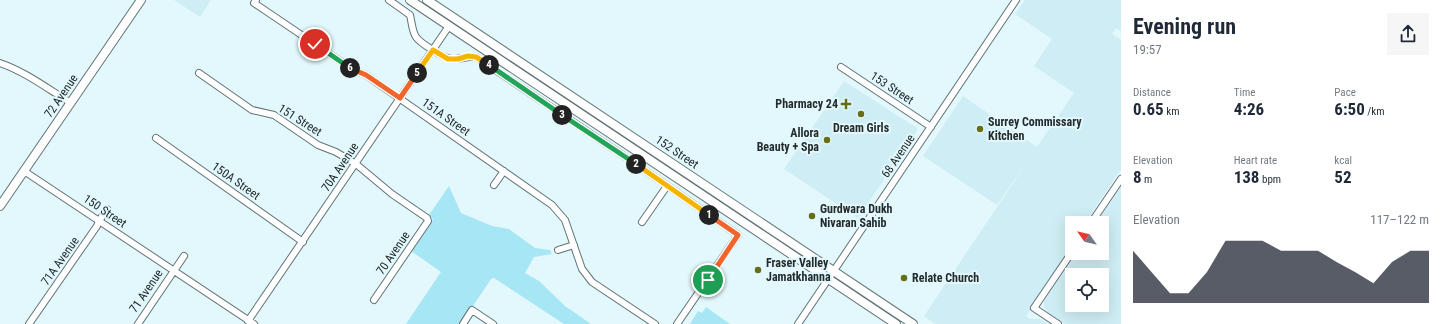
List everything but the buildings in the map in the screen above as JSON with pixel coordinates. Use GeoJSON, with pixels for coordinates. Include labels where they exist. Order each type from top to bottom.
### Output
{"type":"FeatureCollection","features":[{"type":"Feature","properties":{"kind":"main road","name":"72 Avenue"},"geometry":{"type":"LineString","coordinates":[[0,206],[142,0]]}},
{"type":"Feature","properties":{"kind":"main road","name":"152 Street"},"geometry":{"type":"LineString","coordinates":[[410,0],[896,324]]}},
{"type":"Feature","properties":{"kind":"main road","name":"152 Street"},"geometry":{"type":"LineString","coordinates":[[427,0],[913,324]]}},
{"type":"Feature","properties":{"kind":"main road"},"geometry":{"type":"LineString","coordinates":[[449,26],[455,25],[492,44]]}},
{"type":"Feature","properties":{"kind":"street"},"geometry":{"type":"LineString","coordinates":[[389,0],[410,15],[413,30],[417,38],[433,50],[448,59],[458,59],[468,56],[476,57],[738,235],[677,324]]}},
{"type":"Feature","properties":{"kind":"street","name":"68 Avenue"},"geometry":{"type":"LineString","coordinates":[[798,324],[1016,0]]}},
{"type":"Feature","properties":{"kind":"street","name":"151A Street"},"geometry":{"type":"LineString","coordinates":[[255,2],[352,69],[366,75],[400,98],[552,205],[565,220],[582,269],[592,282],[654,324]]}},
{"type":"Feature","properties":{"kind":"street","name":"70A Avenue"},"geometry":{"type":"LineString","coordinates":[[251,322],[303,242],[449,26]]}},
{"type":"Feature","properties":{"kind":"street"},"geometry":{"type":"LineString","coordinates":[[0,62],[27,75],[71,103]]}},
{"type":"Feature","properties":{"kind":"street","name":"153 Street"},"geometry":{"type":"LineString","coordinates":[[841,67],[931,127]]}},
{"type":"Feature","properties":{"kind":"street","name":"151 Street"},"geometry":{"type":"LineString","coordinates":[[199,73],[252,110],[274,115],[318,145],[336,152],[356,164],[392,194],[427,218]]}},
{"type":"Feature","properties":{"kind":"street","name":"150A Street"},"geometry":{"type":"LineString","coordinates":[[156,138],[303,242]]}},
{"type":"Feature","properties":{"kind":"street","name":"150 Street"},"geometry":{"type":"LineString","coordinates":[[24,171],[251,322]]}},
{"type":"Feature","properties":{"kind":"street"},"geometry":{"type":"LineString","coordinates":[[494,185],[504,171]]}},
{"type":"Feature","properties":{"kind":"street"},"geometry":{"type":"LineString","coordinates":[[1096,216],[1121,179]]}},
{"type":"Feature","properties":{"kind":"street"},"geometry":{"type":"LineString","coordinates":[[642,222],[667,186]]}},
{"type":"Feature","properties":{"kind":"street","name":"71A Avenue"},"geometry":{"type":"LineString","coordinates":[[30,324],[107,209]]}},
{"type":"Feature","properties":{"kind":"street","name":"70 Avenue"},"geometry":{"type":"LineString","coordinates":[[374,300],[428,221],[427,218]]}},
{"type":"Feature","properties":{"kind":"street"},"geometry":{"type":"LineString","coordinates":[[558,250],[574,245]]}},
{"type":"Feature","properties":{"kind":"street"},"geometry":{"type":"LineString","coordinates":[[173,270],[184,256]]}},
{"type":"Feature","properties":{"kind":"street"},"geometry":{"type":"LineString","coordinates":[[1058,324],[1034,308],[1067,260]]}},
{"type":"Feature","properties":{"kind":"street","name":"71 Avenue"},"geometry":{"type":"LineString","coordinates":[[138,324],[173,270]]}},
{"type":"Feature","properties":{"kind":"street"},"geometry":{"type":"LineString","coordinates":[[463,324],[472,310],[493,324]]}},
{"type":"Feature","properties":{"kind":"shaded area"},"geometry":{"type":"Polygon","coordinates":[[[174,0],[211,0],[200,17],[174,0]]]}},
{"type":"Feature","properties":{"kind":"shaded area"},"geometry":{"type":"Polygon","coordinates":[[[1025,0],[1121,0],[1121,31],[1116,28],[1112,34],[1121,40],[1121,169],[1090,216],[1065,216],[1065,258],[1026,316],[1030,319],[1040,319],[1048,324],[935,324],[924,316],[1032,155],[997,205],[923,156],[963,96],[1037,147],[1074,93],[1034,66],[1052,39],[1015,14],[1025,0]]]}},
{"type":"Feature","properties":{"kind":"shaded area"},"geometry":{"type":"Polygon","coordinates":[[[844,81],[917,128],[917,131],[858,218],[784,169],[844,81]]]}},
{"type":"Feature","properties":{"kind":"shaded area"},"geometry":{"type":"Polygon","coordinates":[[[449,186],[461,213],[492,226],[509,229],[535,248],[550,250],[552,254],[534,257],[525,273],[539,281],[565,306],[591,324],[564,324],[494,278],[491,279],[461,324],[406,324],[441,272],[411,251],[433,219],[429,215],[449,186]]]}},
{"type":"Feature","properties":{"kind":"shaded area"},"geometry":{"type":"Polygon","coordinates":[[[1121,187],[1121,324],[1065,324],[1046,311],[1044,301],[1065,270],[1065,312],[1109,312],[1109,268],[1067,268],[1072,260],[1109,260],[1109,216],[1102,216],[1121,187]]]}},
{"type":"Feature","properties":{"kind":"shaded area"},"geometry":{"type":"Polygon","coordinates":[[[706,307],[730,324],[690,324],[698,311],[702,313],[706,307]]]}},
{"type":"Feature","properties":{"kind":"place","name":"Pharmacy 24"},"geometry":{"type":"Point","coordinates":[846,104]}},
{"type":"Feature","properties":{"kind":"place","name":"Dream Girls"},"geometry":{"type":"Point","coordinates":[861,114]}},
{"type":"Feature","properties":{"kind":"place","name":"Surrey Commissary Kitchen"},"geometry":{"type":"Point","coordinates":[980,129]}},
{"type":"Feature","properties":{"kind":"place","name":"Allora Beauty + Spa"},"geometry":{"type":"Point","coordinates":[827,140]}},
{"type":"Feature","properties":{"kind":"place","name":"Gurdwara Dukh Nivaran Sahib"},"geometry":{"type":"Point","coordinates":[812,216]}},
{"type":"Feature","properties":{"kind":"place","name":"Fraser Valley Jamatkhanna"},"geometry":{"type":"Point","coordinates":[758,270]}},
{"type":"Feature","properties":{"kind":"place","name":"Relate Church"},"geometry":{"type":"Point","coordinates":[904,278]}},
{"type":"Feature","properties":{"kind":"route"},"geometry":{"type":"LineString","coordinates":[[315,44],[352,69],[366,75],[400,98],[433,50],[448,59],[458,59],[468,56],[476,57],[636,164],[738,235],[708,280]]}}]}
